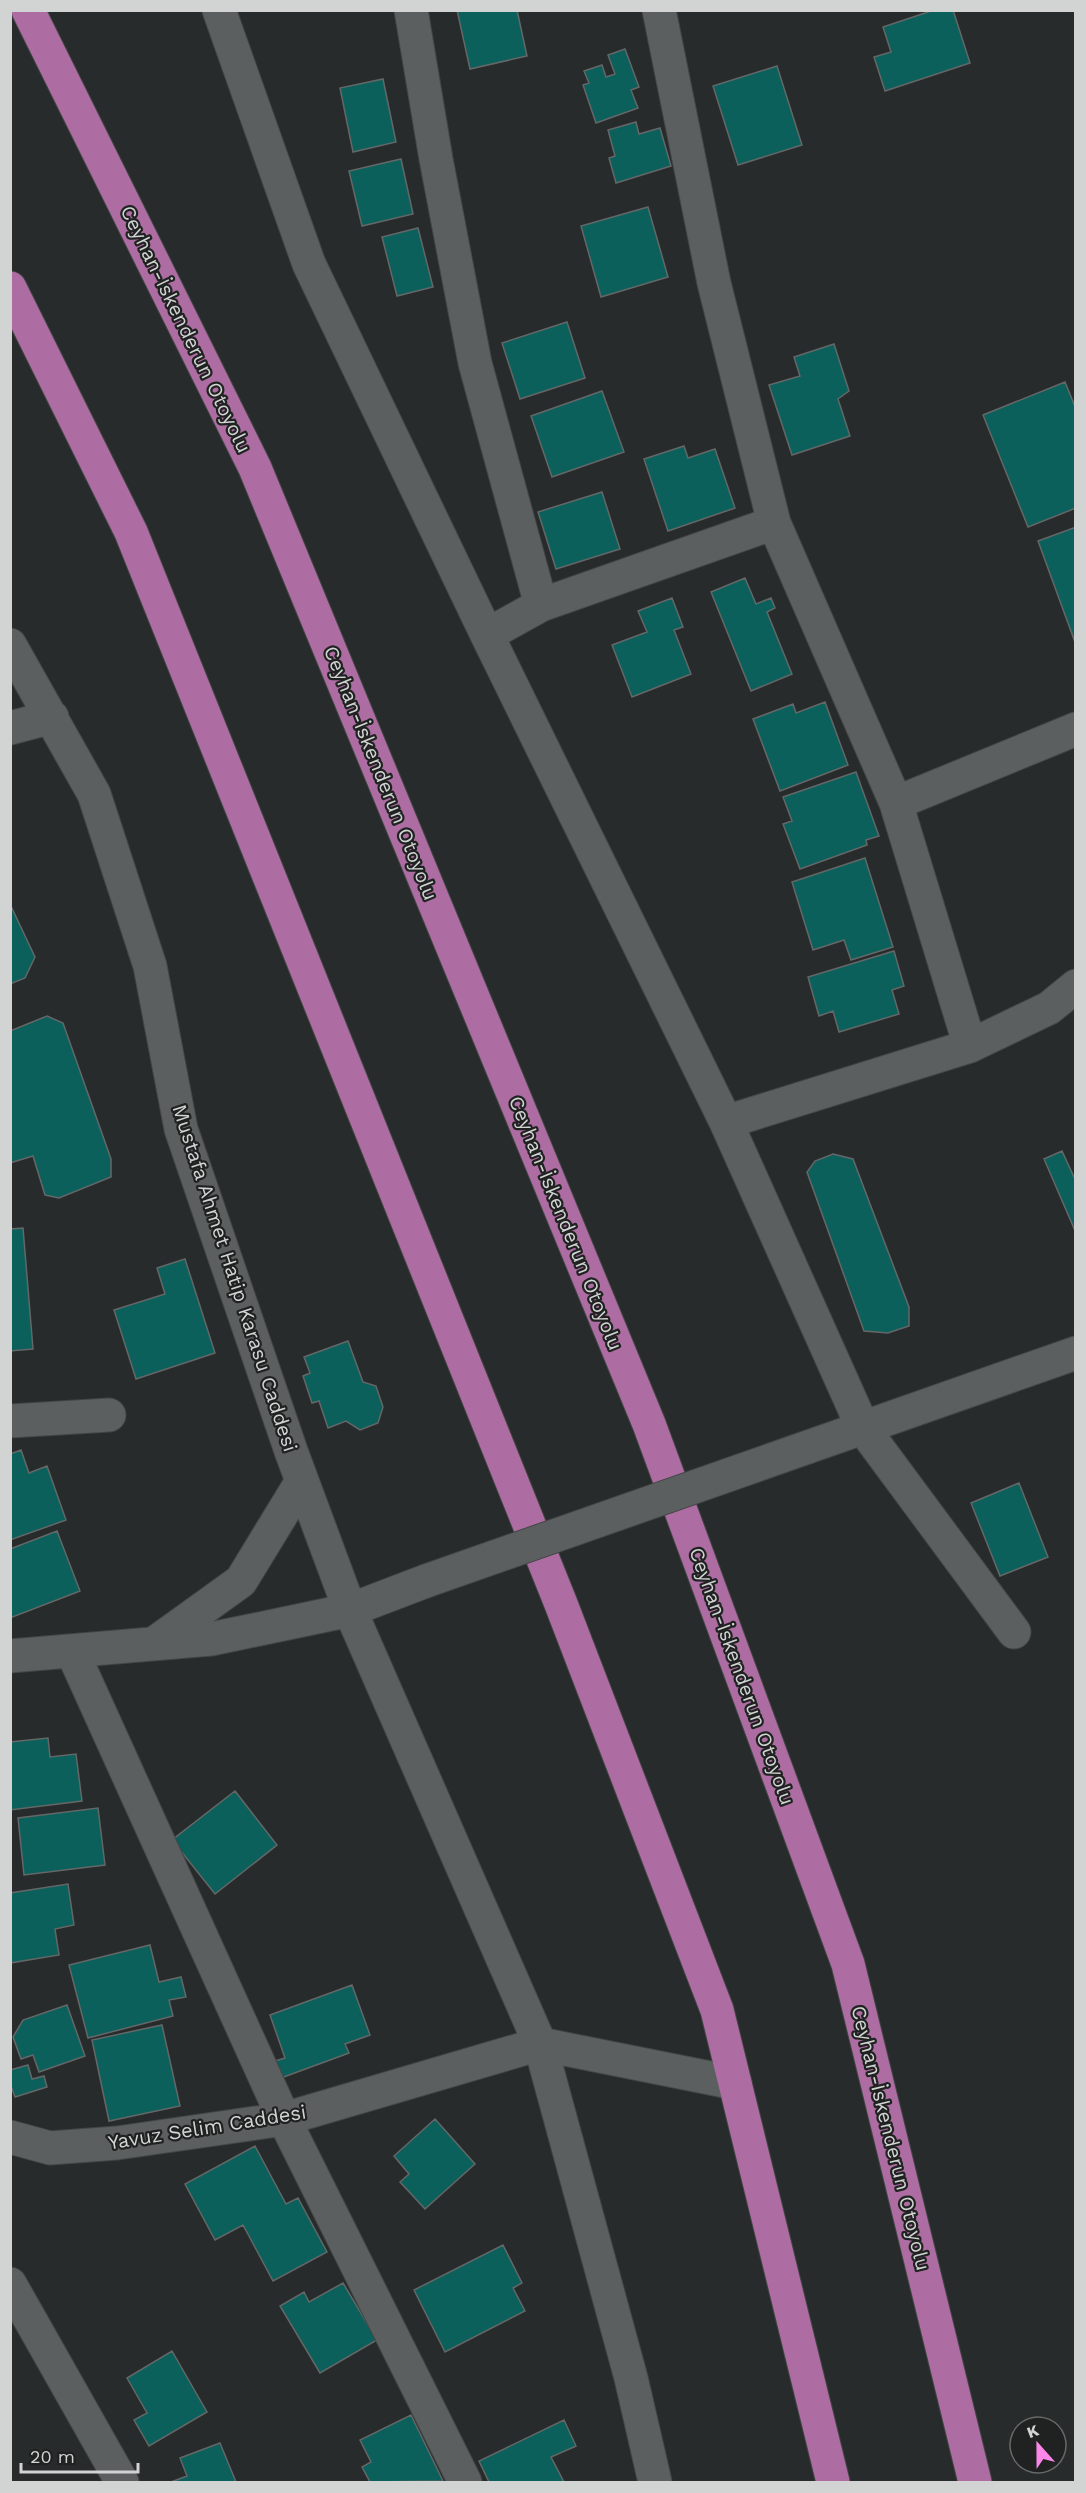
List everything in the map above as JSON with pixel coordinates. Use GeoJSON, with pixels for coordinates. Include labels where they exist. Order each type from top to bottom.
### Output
{"type":"FeatureCollection","features":[{"type":"Feature","properties":{"kind":"highway","name":"Ceyhan-İskenderun Otoyolu"},"geometry":{"type":"LineString","coordinates":[[28,10],[255,468],[649,1424],[848,1964],[975,2482]]}},
{"type":"Feature","properties":{"kind":"highway"},"geometry":{"type":"LineString","coordinates":[[10,288],[131,532],[561,1604],[717,2010],[832,2482]]}},
{"type":"Feature","properties":{"kind":"street"},"geometry":{"type":"LineString","coordinates":[[219,10],[309,264],[487,635],[726,1122],[863,1428],[1014,1632]]}},
{"type":"Feature","properties":{"kind":"street"},"geometry":{"type":"LineString","coordinates":[[411,10],[435,159],[475,363],[540,605]]}},
{"type":"Feature","properties":{"kind":"street"},"geometry":{"type":"LineString","coordinates":[[659,10],[714,283],[774,523],[896,803],[970,1046]]}},
{"type":"Feature","properties":{"kind":"street"},"geometry":{"type":"LineString","coordinates":[[487,635],[540,605],[774,523]]}},
{"type":"Feature","properties":{"kind":"street","name":"Mustafa Ahmet Hatip Karasu Caddesi"},"geometry":{"type":"LineString","coordinates":[[10,645],[94,794],[150,966],[181,1129],[302,1481],[350,1610],[540,2044],[631,2378],[655,2482]]}},
{"type":"Feature","properties":{"kind":"street"},"geometry":{"type":"LineString","coordinates":[[10,728],[52,717]]}},
{"type":"Feature","properties":{"kind":"street"},"geometry":{"type":"LineString","coordinates":[[896,803],[1076,729]]}},
{"type":"Feature","properties":{"kind":"street"},"geometry":{"type":"LineString","coordinates":[[726,1122],[970,1046],[1049,1008],[1076,986]]}},
{"type":"Feature","properties":{"kind":"street"},"geometry":{"type":"LineString","coordinates":[[10,1656],[211,1639],[350,1610],[426,1581],[1076,1353]]}},
{"type":"Feature","properties":{"kind":"street"},"geometry":{"type":"LineString","coordinates":[[10,1421],[109,1415]]}},
{"type":"Feature","properties":{"kind":"street"},"geometry":{"type":"LineString","coordinates":[[153,1644],[241,1581],[302,1481]]}},
{"type":"Feature","properties":{"kind":"street"},"geometry":{"type":"LineString","coordinates":[[72,1651],[284,2119],[465,2482]]}},
{"type":"Feature","properties":{"kind":"street"},"geometry":{"type":"LineString","coordinates":[[540,2044],[735,2083]]}},
{"type":"Feature","properties":{"kind":"street","name":"Yavuz Selim Caddesi"},"geometry":{"type":"LineString","coordinates":[[10,2137],[50,2148],[117,2143],[284,2119],[540,2044]]}},
{"type":"Feature","properties":{"kind":"street"},"geometry":{"type":"LineString","coordinates":[[10,2284],[122,2482]]}},
{"type":"Feature","properties":{"kind":"building"},"geometry":{"type":"Polygon","coordinates":[[[457,10],[517,10],[527,56],[470,69],[457,10]]]}},
{"type":"Feature","properties":{"kind":"building"},"geometry":{"type":"Polygon","coordinates":[[[934,10],[953,10],[970,63],[885,91],[874,57],[891,52],[883,27],[934,10]]]}},
{"type":"Feature","properties":{"kind":"building"},"geometry":{"type":"Polygon","coordinates":[[[625,49],[639,87],[631,90],[638,108],[596,123],[583,85],[589,83],[584,71],[602,65],[606,77],[615,74],[608,55],[625,49]]]}},
{"type":"Feature","properties":{"kind":"building"},"geometry":{"type":"Polygon","coordinates":[[[777,66],[802,145],[738,165],[713,86],[777,66]]]}},
{"type":"Feature","properties":{"kind":"building"},"geometry":{"type":"Polygon","coordinates":[[[383,79],[396,142],[353,152],[340,88],[383,79]]]}},
{"type":"Feature","properties":{"kind":"building"},"geometry":{"type":"Polygon","coordinates":[[[636,122],[639,134],[660,128],[671,166],[616,183],[609,158],[615,156],[608,130],[636,122]]]}},
{"type":"Feature","properties":{"kind":"building"},"geometry":{"type":"Polygon","coordinates":[[[401,159],[413,214],[362,226],[349,171],[401,159]]]}},
{"type":"Feature","properties":{"kind":"building"},"geometry":{"type":"Polygon","coordinates":[[[648,207],[668,277],[601,297],[581,226],[648,207]]]}},
{"type":"Feature","properties":{"kind":"building"},"geometry":{"type":"Polygon","coordinates":[[[418,228],[433,287],[397,296],[382,237],[418,228]]]}},
{"type":"Feature","properties":{"kind":"building"},"geometry":{"type":"Polygon","coordinates":[[[567,322],[585,378],[520,399],[502,343],[567,322]]]}},
{"type":"Feature","properties":{"kind":"building"},"geometry":{"type":"Polygon","coordinates":[[[834,344],[849,391],[838,399],[850,436],[792,455],[769,385],[800,376],[794,357],[834,344]]]}},
{"type":"Feature","properties":{"kind":"building"},"geometry":{"type":"Polygon","coordinates":[[[1065,382],[1076,409],[1076,508],[1028,527],[983,415],[1065,382]]]}},
{"type":"Feature","properties":{"kind":"building"},"geometry":{"type":"Polygon","coordinates":[[[602,391],[624,452],[552,477],[531,416],[602,391]]]}},
{"type":"Feature","properties":{"kind":"building"},"geometry":{"type":"Polygon","coordinates":[[[684,446],[688,458],[715,449],[735,508],[668,531],[644,459],[684,446]]]}},
{"type":"Feature","properties":{"kind":"building"},"geometry":{"type":"Polygon","coordinates":[[[602,492],[620,549],[556,569],[538,512],[602,492]]]}},
{"type":"Feature","properties":{"kind":"building"},"geometry":{"type":"Polygon","coordinates":[[[1076,527],[1076,645],[1038,541],[1076,527]]]}},
{"type":"Feature","properties":{"kind":"building"},"geometry":{"type":"Polygon","coordinates":[[[745,578],[756,604],[771,598],[775,608],[767,612],[792,674],[751,691],[711,592],[745,578]]]}},
{"type":"Feature","properties":{"kind":"building"},"geometry":{"type":"Polygon","coordinates":[[[672,598],[683,627],[674,630],[691,674],[632,697],[612,645],[647,632],[638,611],[672,598]]]}},
{"type":"Feature","properties":{"kind":"building"},"geometry":{"type":"Polygon","coordinates":[[[825,702],[848,765],[780,791],[753,719],[793,704],[796,713],[825,702]]]}},
{"type":"Feature","properties":{"kind":"building"},"geometry":{"type":"Polygon","coordinates":[[[856,772],[879,836],[866,840],[867,845],[800,869],[783,824],[792,821],[783,797],[856,772]]]}},
{"type":"Feature","properties":{"kind":"building"},"geometry":{"type":"Polygon","coordinates":[[[865,858],[893,947],[851,960],[844,940],[813,950],[792,882],[865,858]]]}},
{"type":"Feature","properties":{"kind":"building"},"geometry":{"type":"Polygon","coordinates":[[[10,904],[35,957],[25,978],[10,984],[10,904]]]}},
{"type":"Feature","properties":{"kind":"building"},"geometry":{"type":"Polygon","coordinates":[[[894,951],[904,986],[892,990],[899,1014],[839,1032],[833,1011],[819,1016],[808,977],[894,951]]]}},
{"type":"Feature","properties":{"kind":"building"},"geometry":{"type":"Polygon","coordinates":[[[47,1016],[63,1023],[111,1159],[111,1177],[59,1198],[45,1195],[33,1156],[10,1163],[10,1031],[47,1016]]]}},
{"type":"Feature","properties":{"kind":"building"},"geometry":{"type":"Polygon","coordinates":[[[1062,1151],[1076,1177],[1076,1233],[1044,1159],[1062,1151]]]}},
{"type":"Feature","properties":{"kind":"building"},"geometry":{"type":"Polygon","coordinates":[[[833,1154],[853,1159],[909,1307],[909,1326],[888,1333],[864,1331],[807,1172],[815,1161],[833,1154]]]}},
{"type":"Feature","properties":{"kind":"building"},"geometry":{"type":"Polygon","coordinates":[[[23,1228],[33,1349],[10,1351],[10,1229],[23,1228]]]}},
{"type":"Feature","properties":{"kind":"building"},"geometry":{"type":"Polygon","coordinates":[[[185,1259],[215,1353],[136,1379],[114,1310],[165,1294],[157,1268],[185,1259]]]}},
{"type":"Feature","properties":{"kind":"building"},"geometry":{"type":"Polygon","coordinates":[[[348,1341],[363,1382],[376,1386],[383,1407],[378,1423],[360,1430],[346,1421],[328,1428],[319,1401],[312,1403],[303,1376],[310,1373],[304,1357],[348,1341]]]}},
{"type":"Feature","properties":{"kind":"building"},"geometry":{"type":"Polygon","coordinates":[[[21,1450],[29,1473],[47,1466],[66,1520],[10,1540],[10,1454],[21,1450]]]}},
{"type":"Feature","properties":{"kind":"building"},"geometry":{"type":"Polygon","coordinates":[[[1019,1483],[1048,1557],[1000,1576],[971,1503],[1019,1483]]]}},
{"type":"Feature","properties":{"kind":"building"},"geometry":{"type":"Polygon","coordinates":[[[57,1531],[80,1591],[10,1618],[10,1549],[57,1531]]]}},
{"type":"Feature","properties":{"kind":"building"},"geometry":{"type":"Polygon","coordinates":[[[48,1738],[50,1757],[76,1754],[82,1801],[10,1810],[10,1742],[48,1738]]]}},
{"type":"Feature","properties":{"kind":"building"},"geometry":{"type":"Polygon","coordinates":[[[235,1791],[277,1845],[215,1894],[172,1840],[235,1791]]]}},
{"type":"Feature","properties":{"kind":"building"},"geometry":{"type":"Polygon","coordinates":[[[98,1808],[105,1865],[24,1875],[18,1818],[98,1808]]]}},
{"type":"Feature","properties":{"kind":"building"},"geometry":{"type":"Polygon","coordinates":[[[68,1884],[74,1925],[55,1929],[59,1955],[10,1963],[10,1893],[68,1884]]]}},
{"type":"Feature","properties":{"kind":"building"},"geometry":{"type":"Polygon","coordinates":[[[150,1945],[159,1982],[181,1977],[186,1997],[169,2000],[173,2016],[88,2038],[69,1965],[150,1945]]]}},
{"type":"Feature","properties":{"kind":"building"},"geometry":{"type":"Polygon","coordinates":[[[352,1985],[370,2035],[345,2044],[349,2053],[281,2078],[275,2061],[285,2058],[270,2015],[352,1985]]]}},
{"type":"Feature","properties":{"kind":"building"},"geometry":{"type":"Polygon","coordinates":[[[67,2005],[85,2056],[39,2072],[33,2055],[21,2059],[13,2037],[23,2020],[67,2005]]]}},
{"type":"Feature","properties":{"kind":"building"},"geometry":{"type":"Polygon","coordinates":[[[162,2025],[180,2106],[109,2121],[92,2040],[162,2025]]]}},
{"type":"Feature","properties":{"kind":"building"},"geometry":{"type":"Polygon","coordinates":[[[28,2065],[32,2079],[44,2076],[47,2087],[15,2097],[10,2083],[10,2070],[28,2065]]]}},
{"type":"Feature","properties":{"kind":"building"},"geometry":{"type":"Polygon","coordinates":[[[435,2119],[475,2164],[425,2209],[400,2182],[409,2174],[394,2156],[435,2119]]]}},
{"type":"Feature","properties":{"kind":"building"},"geometry":{"type":"Polygon","coordinates":[[[255,2146],[286,2204],[298,2198],[327,2252],[273,2281],[243,2225],[215,2240],[185,2184],[255,2146]]]}},
{"type":"Feature","properties":{"kind":"building"},"geometry":{"type":"Polygon","coordinates":[[[503,2245],[522,2283],[513,2288],[525,2311],[445,2352],[414,2290],[503,2245]]]}},
{"type":"Feature","properties":{"kind":"building"},"geometry":{"type":"Polygon","coordinates":[[[343,2283],[377,2340],[320,2373],[280,2306],[304,2292],[309,2302],[343,2283]]]}},
{"type":"Feature","properties":{"kind":"building"},"geometry":{"type":"Polygon","coordinates":[[[172,2351],[207,2412],[149,2446],[134,2420],[147,2413],[127,2378],[172,2351]]]}},
{"type":"Feature","properties":{"kind":"building"},"geometry":{"type":"Polygon","coordinates":[[[411,2415],[443,2481],[370,2482],[362,2467],[371,2462],[360,2440],[411,2415]]]}},
{"type":"Feature","properties":{"kind":"building"},"geometry":{"type":"Polygon","coordinates":[[[564,2420],[576,2446],[551,2457],[564,2482],[489,2482],[479,2461],[564,2420]]]}},
{"type":"Feature","properties":{"kind":"building"},"geometry":{"type":"Polygon","coordinates":[[[220,2443],[236,2482],[171,2482],[187,2476],[180,2458],[220,2443]]]}}]}
